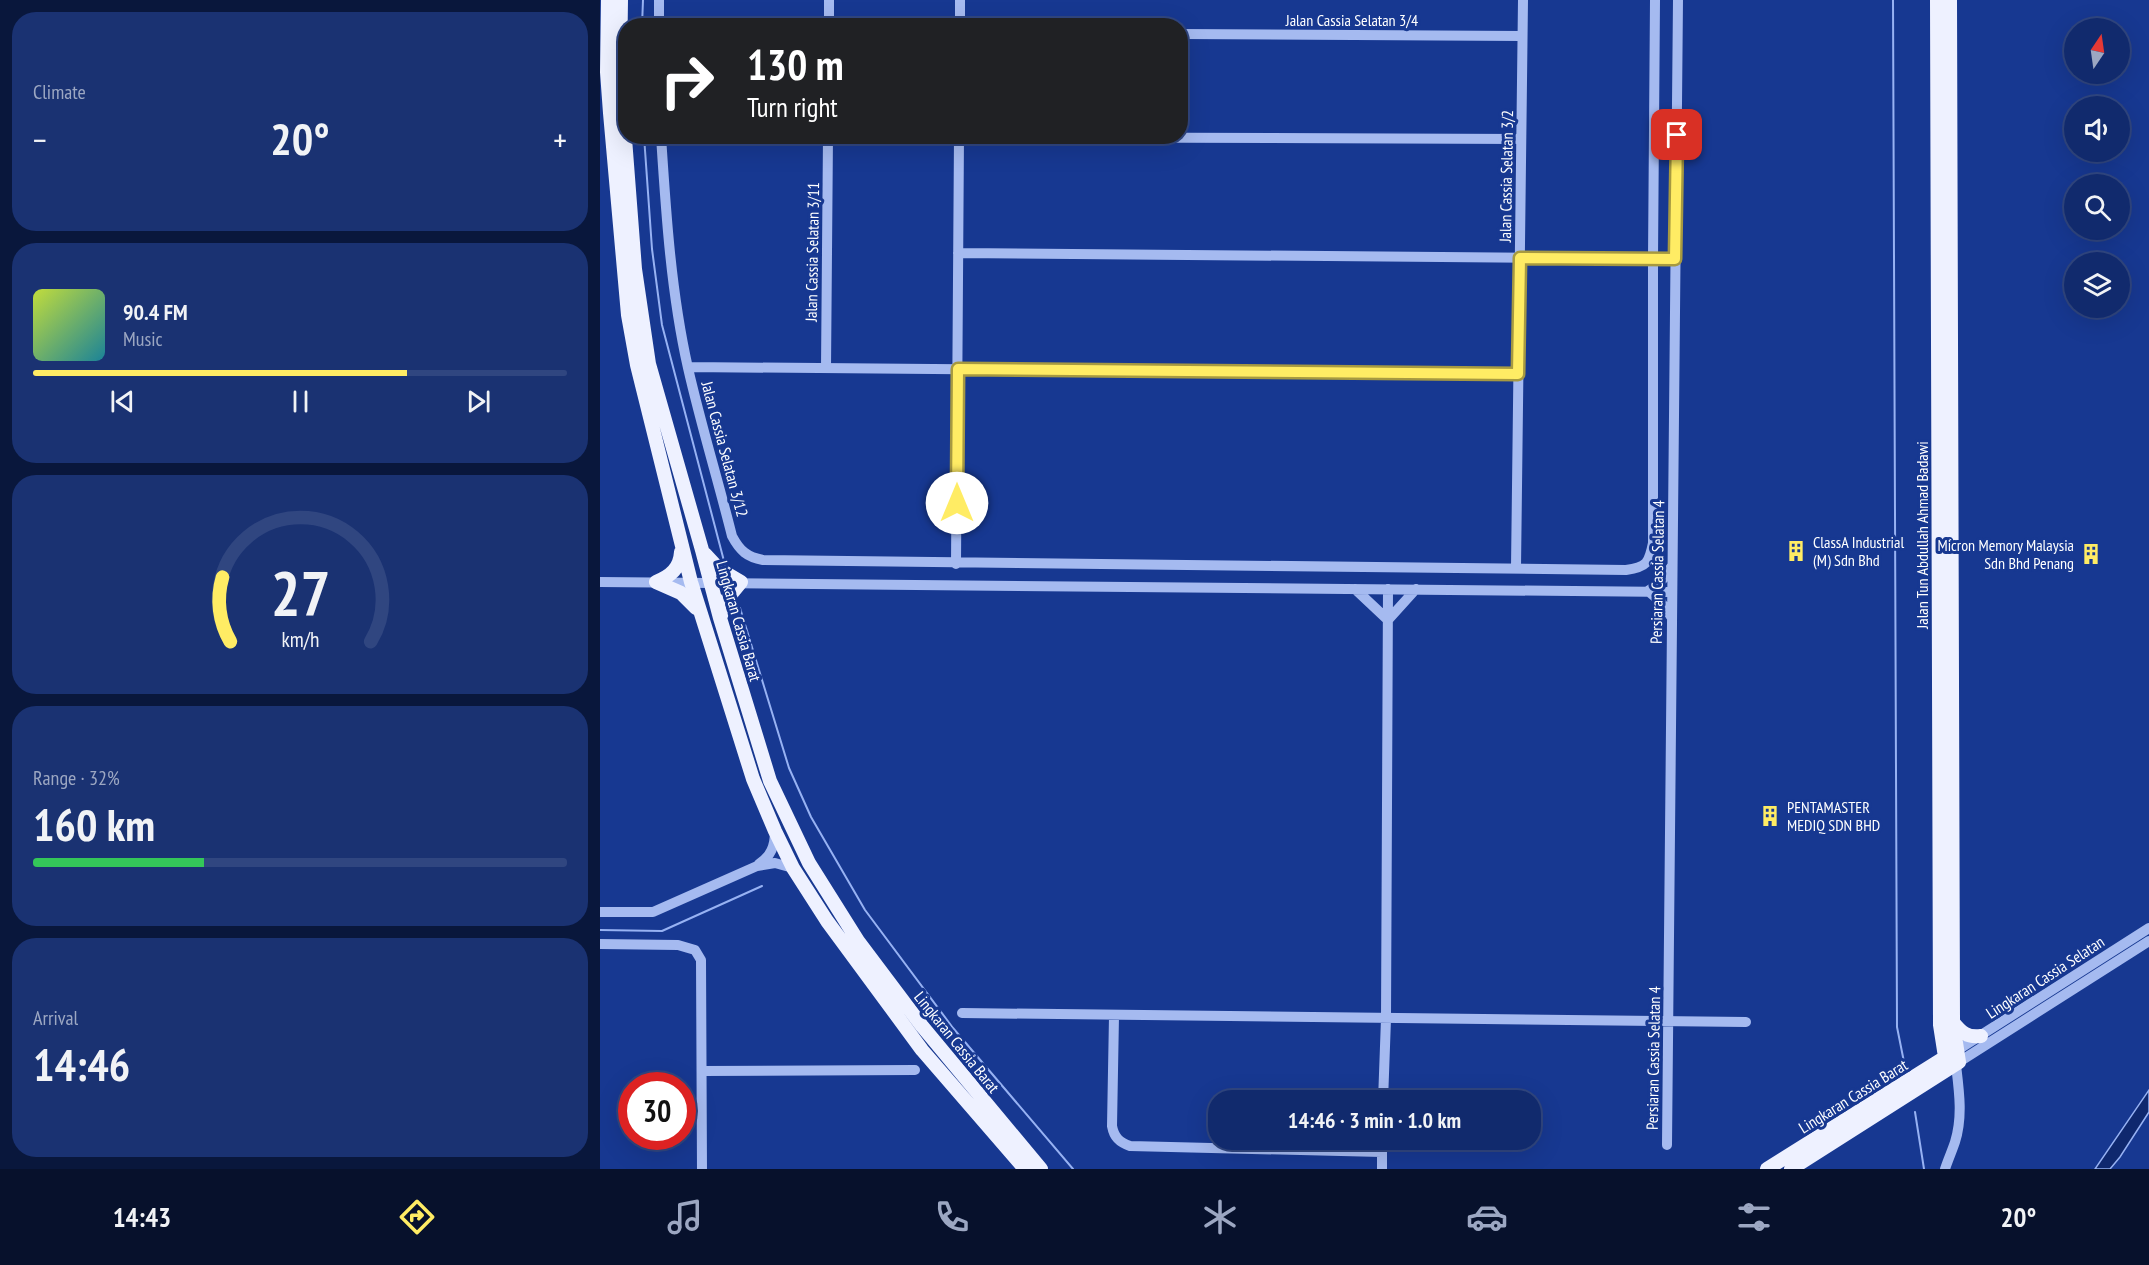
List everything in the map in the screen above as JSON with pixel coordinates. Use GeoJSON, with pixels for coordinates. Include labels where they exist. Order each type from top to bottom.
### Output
{"type":"FeatureCollection","features":[{"type":"Feature","properties":{"kind":"main road","name":"Lingkaran Cassia Barat"},"geometry":{"type":"LineString","coordinates":[[608,0],[605,108],[628,315],[637,365],[681,547],[753,779],[794,868],[827,921],[922,1050],[1025,1169]]}},
{"type":"Feature","properties":{"kind":"main road","name":"Lingkaran Cassia Barat"},"geometry":{"type":"LineString","coordinates":[[621,0],[621,18]]}},
{"type":"Feature","properties":{"kind":"main road","name":"Jalan Tun Abdullah Ahmad Badawi"},"geometry":{"type":"LineString","coordinates":[[1937,0],[1947,1025],[1953,1061]]}},
{"type":"Feature","properties":{"kind":"main road","name":"Jalan Tun Abdullah Ahmad Badawi"},"geometry":{"type":"LineString","coordinates":[[1946,769],[1950,0]]}},
{"type":"Feature","properties":{"kind":"main road","name":"Lingkaran Cassia Barat"},"geometry":{"type":"LineString","coordinates":[[625,144],[635,269],[649,364],[720,618],[770,781],[809,863],[858,941],[915,1017],[1041,1169]]}},
{"type":"Feature","properties":{"kind":"main road"},"geometry":{"type":"LineString","coordinates":[[656,582],[667,578],[676,570],[681,559],[681,547]]}},
{"type":"Feature","properties":{"kind":"main road"},"geometry":{"type":"LineString","coordinates":[[702,550],[719,569],[741,582],[727,599],[720,618]]}},
{"type":"Feature","properties":{"kind":"main road"},"geometry":{"type":"LineString","coordinates":[[656,582],[681,593],[700,613]]}},
{"type":"Feature","properties":{"kind":"main road"},"geometry":{"type":"LineString","coordinates":[[1922,1072],[1947,1025],[1966,1035],[1981,1036]]}},
{"type":"Feature","properties":{"kind":"main road","name":"Lingkaran Cassia Barat"},"geometry":{"type":"LineString","coordinates":[[1767,1169],[1922,1072],[1953,1061]]}},
{"type":"Feature","properties":{"kind":"main road","name":"Lingkaran Cassia Barat"},"geometry":{"type":"LineString","coordinates":[[1791,1169],[1953,1061]]}},
{"type":"Feature","properties":{"kind":"street"},"geometry":{"type":"LineString","coordinates":[[659,0],[659,18]]}},
{"type":"Feature","properties":{"kind":"street"},"geometry":{"type":"LineString","coordinates":[[829,18],[830,0]]}},
{"type":"Feature","properties":{"kind":"street"},"geometry":{"type":"LineString","coordinates":[[960,0],[960,18]]}},
{"type":"Feature","properties":{"kind":"street","name":"Jalan Cassia Selatan 3/2"},"geometry":{"type":"LineString","coordinates":[[1516,568],[1523,0]]}},
{"type":"Feature","properties":{"kind":"street"},"geometry":{"type":"LineString","coordinates":[[1653,259],[1655,0]]}},
{"type":"Feature","properties":{"kind":"street","name":"Persiaran Cassia Selatan 4"},"geometry":{"type":"LineString","coordinates":[[1667,1145],[1678,0]]}},
{"type":"Feature","properties":{"kind":"street","name":"Jalan Cassia Selatan 3/4"},"geometry":{"type":"LineString","coordinates":[[1188,34],[1522,36]]}},
{"type":"Feature","properties":{"kind":"street"},"geometry":{"type":"LineString","coordinates":[[600,85],[607,72]]}},
{"type":"Feature","properties":{"kind":"street"},"geometry":{"type":"LineString","coordinates":[[1188,138],[1521,139]]}},
{"type":"Feature","properties":{"kind":"street","name":"Jalan Cassia Selatan 3/12"},"geometry":{"type":"LineString","coordinates":[[662,144],[676,295],[688,367],[732,536],[738,549],[749,557],[763,561],[1626,570],[1640,568],[1649,560],[1653,543],[1653,259]]}},
{"type":"Feature","properties":{"kind":"street","name":"Jalan Cassia Selatan 3/11"},"geometry":{"type":"LineString","coordinates":[[826,368],[828,144]]}},
{"type":"Feature","properties":{"kind":"street"},"geometry":{"type":"LineString","coordinates":[[956,564],[959,144]]}},
{"type":"Feature","properties":{"kind":"street"},"geometry":{"type":"LineString","coordinates":[[958,253],[1675,259]]}},
{"type":"Feature","properties":{"kind":"street"},"geometry":{"type":"LineString","coordinates":[[688,367],[1518,374]]}},
{"type":"Feature","properties":{"kind":"street"},"geometry":{"type":"LineString","coordinates":[[1648,591],[1660,583],[1673,566]]}},
{"type":"Feature","properties":{"kind":"street"},"geometry":{"type":"LineString","coordinates":[[600,582],[1672,592]]}},
{"type":"Feature","properties":{"kind":"street"},"geometry":{"type":"LineString","coordinates":[[1355,589],[1388,620]]}},
{"type":"Feature","properties":{"kind":"street"},"geometry":{"type":"LineString","coordinates":[[1383,1090],[1386,1019],[1388,589]]}},
{"type":"Feature","properties":{"kind":"street"},"geometry":{"type":"LineString","coordinates":[[1388,620],[1416,589]]}},
{"type":"Feature","properties":{"kind":"street"},"geometry":{"type":"LineString","coordinates":[[1648,591],[1661,602],[1672,618]]}},
{"type":"Feature","properties":{"kind":"street"},"geometry":{"type":"LineString","coordinates":[[600,912],[653,912],[757,866],[772,851],[775,831]]}},
{"type":"Feature","properties":{"kind":"street"},"geometry":{"type":"LineString","coordinates":[[757,866],[775,863],[794,868]]}},
{"type":"Feature","properties":{"kind":"street","name":"Lingkaran Cassia Selatan"},"geometry":{"type":"LineString","coordinates":[[1953,1061],[1981,1036],[2149,928]]}},
{"type":"Feature","properties":{"kind":"street","name":"Lingkaran Cassia Selatan"},"geometry":{"type":"LineString","coordinates":[[1953,1061],[2149,941]]}},
{"type":"Feature","properties":{"kind":"street"},"geometry":{"type":"LineString","coordinates":[[600,944],[678,945],[695,950],[702,960],[702,1169]]}},
{"type":"Feature","properties":{"kind":"street"},"geometry":{"type":"LineString","coordinates":[[962,1013],[1746,1022]]}},
{"type":"Feature","properties":{"kind":"street"},"geometry":{"type":"LineString","coordinates":[[1114,1016],[1112,1126],[1113,1133],[1122,1143],[1130,1146],[1382,1152],[1381,1169]]}},
{"type":"Feature","properties":{"kind":"street"},"geometry":{"type":"LineString","coordinates":[[1945,1169],[1956,1141],[1959,1122],[1960,1100],[1953,1061]]}},
{"type":"Feature","properties":{"kind":"street"},"geometry":{"type":"LineString","coordinates":[[702,1071],[915,1070]]}},
{"type":"Feature","properties":{"kind":"street"},"geometry":{"type":"LineString","coordinates":[[1363,1152],[1381,1169]]}},
{"type":"Feature","properties":{"kind":"water"},"geometry":{"type":"Polygon","coordinates":[[[2149,1090],[2149,1112],[2120,1157],[2110,1169],[2095,1169],[2149,1090]]]}},
{"type":"Feature","properties":{"kind":"waterway"},"geometry":{"type":"LineString","coordinates":[[642,18],[643,0]]}},
{"type":"Feature","properties":{"kind":"waterway"},"geometry":{"type":"LineString","coordinates":[[1893,0],[1897,1027],[1904,1062]]}},
{"type":"Feature","properties":{"kind":"waterway"},"geometry":{"type":"LineString","coordinates":[[645,144],[652,249],[662,325],[724,561]]}},
{"type":"Feature","properties":{"kind":"waterway"},"geometry":{"type":"LineString","coordinates":[[740,608],[789,768],[811,817],[865,910],[953,1028],[1073,1169]]}},
{"type":"Feature","properties":{"kind":"waterway"},"geometry":{"type":"LineString","coordinates":[[600,930],[662,931],[762,886]]}},
{"type":"Feature","properties":{"kind":"waterway"},"geometry":{"type":"LineString","coordinates":[[1915,1112],[1924,1169]]}},
{"type":"Feature","properties":{"kind":"place","name":"ClassA Industrial (M) Sdn Bhd"},"geometry":{"type":"Point","coordinates":[1796,551]}},
{"type":"Feature","properties":{"kind":"place","name":"Micron Memory Malaysia Sdn Bhd Penang"},"geometry":{"type":"Point","coordinates":[2091,554]}},
{"type":"Feature","properties":{"kind":"place","name":"PENTAMASTER MEDIQ SDN BHD"},"geometry":{"type":"Point","coordinates":[1770,816]}},
{"type":"Feature","properties":{"kind":"route"},"geometry":{"type":"LineString","coordinates":[[957,503],[958,369],[1518,374],[1520,258],[1675,259],[1677,135]]}}]}
